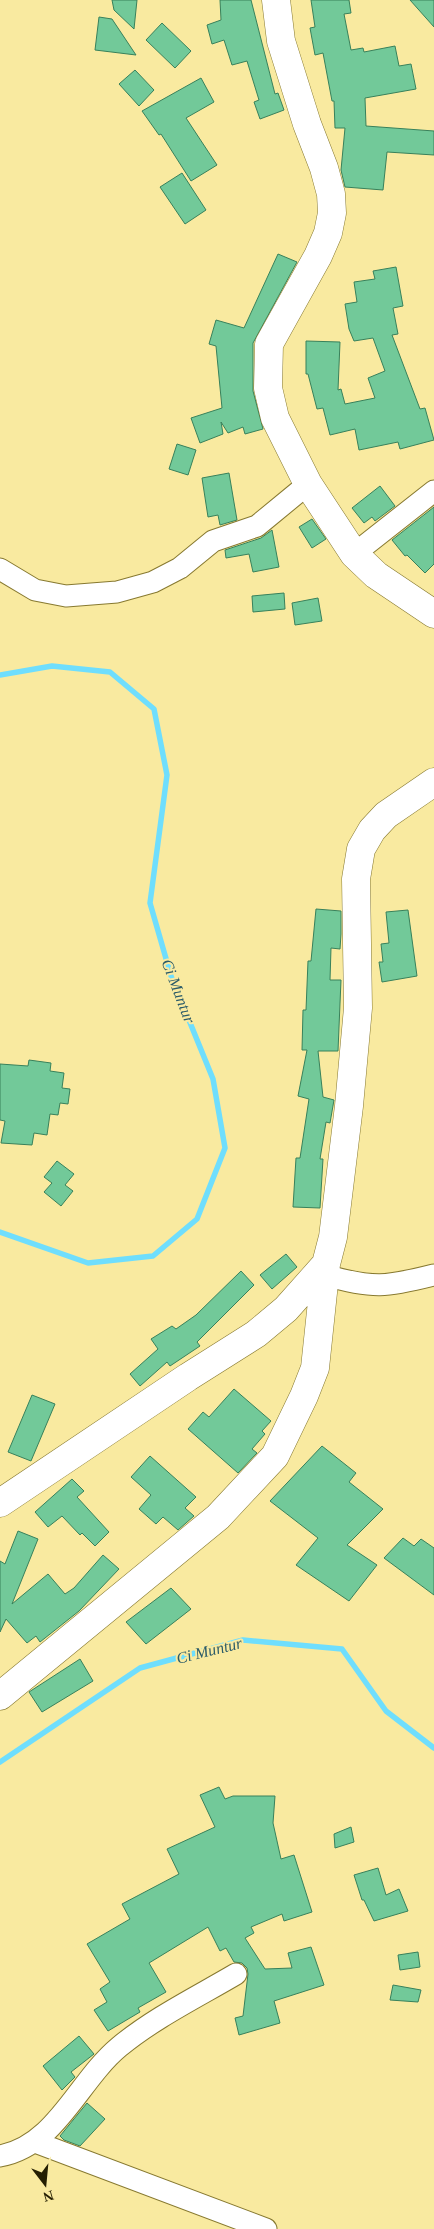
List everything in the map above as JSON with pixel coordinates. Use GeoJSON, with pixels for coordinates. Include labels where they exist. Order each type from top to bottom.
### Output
{"type":"FeatureCollection","features":[{"type":"Feature","properties":{"kind":"highway"},"geometry":{"type":"LineString","coordinates":[[276,0],[280,41],[307,124],[324,168],[331,194],[332,213],[328,233],[318,256],[268,344],[268,388],[275,418],[308,484],[354,554],[376,575],[434,614]]}},
{"type":"Feature","properties":{"kind":"highway"},"geometry":{"type":"LineString","coordinates":[[0,1696],[218,1517],[275,1456],[315,1368],[326,1270],[344,1155],[358,1008],[356,879],[361,849],[372,830],[386,815],[434,782]]}},
{"type":"Feature","properties":{"kind":"highway"},"geometry":{"type":"LineString","coordinates":[[0,1503],[188,1377],[256,1334],[326,1270]]}},
{"type":"Feature","properties":{"kind":"street"},"geometry":{"type":"LineString","coordinates":[[0,569],[35,590],[66,596],[117,592],[153,582],[180,568],[213,541],[257,526],[308,484]]}},
{"type":"Feature","properties":{"kind":"street"},"geometry":{"type":"LineString","coordinates":[[354,554],[434,491]]}},
{"type":"Feature","properties":{"kind":"street"},"geometry":{"type":"LineString","coordinates":[[326,1270],[364,1285],[380,1286],[434,1275]]}},
{"type":"Feature","properties":{"kind":"street"},"geometry":{"type":"LineString","coordinates":[[0,2156],[14,2153],[35,2142],[50,2128],[100,2065],[119,2047],[146,2027],[236,1974]]}},
{"type":"Feature","properties":{"kind":"street"},"geometry":{"type":"LineString","coordinates":[[35,2142],[266,2229]]}},
{"type":"Feature","properties":{"kind":"building"},"geometry":{"type":"Polygon","coordinates":[[[112,0],[137,0],[134,29],[114,10],[112,0]]]}},
{"type":"Feature","properties":{"kind":"building"},"geometry":{"type":"Polygon","coordinates":[[[220,0],[251,0],[275,94],[278,93],[284,110],[260,119],[254,102],[259,100],[247,61],[232,65],[224,40],[212,44],[207,25],[221,20],[220,0]]]}},
{"type":"Feature","properties":{"kind":"building"},"geometry":{"type":"Polygon","coordinates":[[[311,0],[349,0],[351,13],[344,14],[351,50],[363,48],[364,52],[395,46],[399,66],[411,64],[416,89],[365,98],[366,126],[434,131],[434,155],[387,152],[383,190],[345,187],[341,170],[345,128],[335,128],[334,101],[332,101],[323,53],[315,55],[310,28],[315,27],[311,0]]]}},
{"type":"Feature","properties":{"kind":"building"},"geometry":{"type":"Polygon","coordinates":[[[410,0],[434,0],[434,27],[410,0]]]}},
{"type":"Feature","properties":{"kind":"building"},"geometry":{"type":"Polygon","coordinates":[[[99,17],[112,19],[136,55],[95,50],[99,17]]]}},
{"type":"Feature","properties":{"kind":"building"},"geometry":{"type":"Polygon","coordinates":[[[162,23],[191,51],[175,68],[146,40],[162,23]]]}},
{"type":"Feature","properties":{"kind":"building"},"geometry":{"type":"Polygon","coordinates":[[[135,70],[154,90],[139,106],[119,84],[135,70]]]}},
{"type":"Feature","properties":{"kind":"building"},"geometry":{"type":"Polygon","coordinates":[[[201,78],[214,102],[186,118],[217,165],[191,181],[161,134],[159,135],[142,111],[201,78]]]}},
{"type":"Feature","properties":{"kind":"building"},"geometry":{"type":"Polygon","coordinates":[[[182,173],[206,210],[185,224],[160,187],[182,173]]]}},
{"type":"Feature","properties":{"kind":"building"},"geometry":{"type":"Polygon","coordinates":[[[278,254],[297,262],[253,343],[253,391],[263,429],[245,434],[243,427],[228,433],[221,422],[223,434],[200,443],[191,418],[222,408],[216,346],[209,344],[216,320],[244,328],[278,254]]]}},
{"type":"Feature","properties":{"kind":"building"},"geometry":{"type":"Polygon","coordinates":[[[396,267],[403,306],[393,308],[398,334],[392,335],[420,409],[425,408],[434,440],[400,449],[398,442],[359,450],[355,429],[330,435],[323,408],[317,409],[308,374],[306,374],[306,341],[340,342],[338,390],[341,389],[345,404],[375,398],[368,378],[385,371],[373,338],[354,341],[349,329],[345,304],[357,302],[354,282],[375,279],[373,271],[396,267]]]}},
{"type":"Feature","properties":{"kind":"building"},"geometry":{"type":"Polygon","coordinates":[[[177,444],[196,450],[188,475],[169,469],[177,444]]]}},
{"type":"Feature","properties":{"kind":"building"},"geometry":{"type":"Polygon","coordinates":[[[229,473],[237,520],[220,525],[218,515],[208,517],[202,478],[229,473]]]}},
{"type":"Feature","properties":{"kind":"building"},"geometry":{"type":"Polygon","coordinates":[[[380,486],[395,506],[375,521],[372,517],[364,523],[352,508],[380,486]]]}},
{"type":"Feature","properties":{"kind":"building"},"geometry":{"type":"Polygon","coordinates":[[[434,507],[434,564],[425,573],[407,555],[405,556],[392,540],[434,507]]]}},
{"type":"Feature","properties":{"kind":"building"},"geometry":{"type":"Polygon","coordinates":[[[312,519],[326,539],[312,548],[299,527],[312,519]]]}},
{"type":"Feature","properties":{"kind":"building"},"geometry":{"type":"Polygon","coordinates":[[[272,530],[279,567],[253,572],[249,554],[226,558],[225,550],[261,538],[272,530]]]}},
{"type":"Feature","properties":{"kind":"building"},"geometry":{"type":"Polygon","coordinates":[[[284,593],[285,609],[253,612],[252,596],[284,593]]]}},
{"type":"Feature","properties":{"kind":"building"},"geometry":{"type":"Polygon","coordinates":[[[318,598],[322,621],[295,625],[292,603],[318,598]]]}},
{"type":"Feature","properties":{"kind":"building"},"geometry":{"type":"Polygon","coordinates":[[[316,909],[341,911],[340,949],[331,948],[330,980],[341,980],[338,1051],[318,1051],[323,1097],[334,1100],[330,1123],[326,1122],[320,1159],[323,1159],[320,1208],[293,1207],[296,1158],[300,1158],[309,1099],[298,1096],[307,1050],[302,1050],[303,1010],[306,1010],[308,961],[311,961],[316,909]]]}},
{"type":"Feature","properties":{"kind":"building"},"geometry":{"type":"Polygon","coordinates":[[[408,910],[417,976],[382,982],[379,962],[383,962],[381,944],[389,943],[386,912],[408,910]]]}},
{"type":"Feature","properties":{"kind":"building"},"geometry":{"type":"Polygon","coordinates":[[[29,1060],[51,1063],[50,1071],[64,1073],[62,1088],[70,1089],[68,1104],[60,1103],[58,1115],[50,1114],[47,1135],[34,1133],[32,1145],[1,1143],[5,1121],[0,1120],[0,1064],[28,1066],[29,1060]]]}},
{"type":"Feature","properties":{"kind":"building"},"geometry":{"type":"Polygon","coordinates":[[[57,1161],[74,1174],[65,1185],[73,1191],[61,1206],[44,1192],[52,1183],[44,1177],[57,1161]]]}},
{"type":"Feature","properties":{"kind":"building"},"geometry":{"type":"Polygon","coordinates":[[[286,1254],[297,1267],[272,1289],[260,1275],[286,1254]]]}},
{"type":"Feature","properties":{"kind":"building"},"geometry":{"type":"Polygon","coordinates":[[[241,1271],[254,1285],[197,1342],[200,1346],[170,1366],[167,1362],[140,1386],[130,1374],[158,1349],[151,1339],[172,1326],[176,1329],[196,1315],[241,1271]]]}},
{"type":"Feature","properties":{"kind":"building"},"geometry":{"type":"Polygon","coordinates":[[[234,1389],[271,1421],[262,1431],[265,1434],[252,1449],[257,1453],[238,1473],[188,1429],[203,1412],[209,1417],[234,1389]]]}},
{"type":"Feature","properties":{"kind":"building"},"geometry":{"type":"Polygon","coordinates":[[[32,1395],[55,1404],[31,1461],[8,1452],[32,1395]]]}},
{"type":"Feature","properties":{"kind":"building"},"geometry":{"type":"Polygon","coordinates":[[[322,1446],[356,1473],[349,1482],[383,1509],[347,1545],[377,1565],[349,1601],[296,1565],[318,1538],[270,1501],[322,1446]]]}},
{"type":"Feature","properties":{"kind":"building"},"geometry":{"type":"Polygon","coordinates":[[[150,1456],[196,1497],[185,1508],[194,1516],[178,1530],[163,1517],[156,1524],[139,1509],[151,1495],[131,1477],[150,1456]]]}},
{"type":"Feature","properties":{"kind":"building"},"geometry":{"type":"Polygon","coordinates":[[[72,1479],[84,1491],[77,1497],[109,1532],[95,1546],[82,1533],[80,1535],[62,1516],[48,1527],[35,1512],[72,1479]]]}},
{"type":"Feature","properties":{"kind":"building"},"geometry":{"type":"Polygon","coordinates":[[[18,1531],[38,1539],[12,1604],[48,1574],[65,1594],[74,1588],[103,1555],[119,1569],[79,1611],[40,1642],[36,1636],[27,1643],[6,1619],[0,1632],[0,1561],[5,1564],[18,1531]]]}},
{"type":"Feature","properties":{"kind":"building"},"geometry":{"type":"Polygon","coordinates":[[[403,1538],[414,1546],[421,1539],[434,1548],[434,1595],[384,1558],[403,1538]]]}},
{"type":"Feature","properties":{"kind":"building"},"geometry":{"type":"Polygon","coordinates":[[[171,1588],[191,1609],[146,1644],[126,1622],[171,1588]]]}},
{"type":"Feature","properties":{"kind":"building"},"geometry":{"type":"Polygon","coordinates":[[[80,1659],[93,1681],[42,1712],[29,1692],[80,1659]]]}},
{"type":"Feature","properties":{"kind":"building"},"geometry":{"type":"Polygon","coordinates":[[[219,1787],[225,1799],[233,1796],[275,1796],[273,1823],[281,1859],[294,1855],[312,1912],[284,1921],[282,1914],[251,1927],[254,1933],[245,1938],[265,1969],[292,1968],[288,1953],[311,1947],[324,1985],[274,2001],[280,2023],[239,2035],[235,2018],[243,2016],[247,1968],[242,1963],[234,1962],[226,1948],[220,1951],[208,1927],[149,1963],[166,1992],[138,2008],[140,2012],[108,2031],[94,2010],[107,2002],[100,1989],[110,1982],[87,1944],[130,1919],[122,1904],[179,1874],[167,1849],[215,1827],[200,1795],[219,1787]]]}},
{"type":"Feature","properties":{"kind":"building"},"geometry":{"type":"Polygon","coordinates":[[[351,1827],[354,1842],[335,1848],[334,1834],[351,1827]]]}},
{"type":"Feature","properties":{"kind":"building"},"geometry":{"type":"Polygon","coordinates":[[[378,1868],[386,1895],[399,1889],[408,1911],[374,1921],[364,1900],[362,1900],[354,1875],[378,1868]]]}},
{"type":"Feature","properties":{"kind":"building"},"geometry":{"type":"Polygon","coordinates":[[[418,1952],[420,1967],[400,1970],[398,1955],[418,1952]]]}},
{"type":"Feature","properties":{"kind":"building"},"geometry":{"type":"Polygon","coordinates":[[[393,1985],[421,1990],[418,2002],[390,2000],[393,1985]]]}},
{"type":"Feature","properties":{"kind":"building"},"geometry":{"type":"Polygon","coordinates":[[[79,2036],[94,2054],[71,2072],[75,2077],[62,2090],[43,2066],[79,2036]]]}},
{"type":"Feature","properties":{"kind":"building"},"geometry":{"type":"Polygon","coordinates":[[[87,2103],[105,2119],[80,2146],[64,2140],[60,2136],[87,2103]]]}},
{"type":"Feature","properties":{"kind":"waterway","name":"Ci Muntur"},"geometry":{"type":"LineString","coordinates":[[0,675],[52,666],[110,672],[154,709],[167,775],[150,903],[171,976],[213,1079],[225,1148],[197,1219],[153,1256],[88,1263],[0,1232]]}},
{"type":"Feature","properties":{"kind":"waterway","name":"Ci Muntur"},"geometry":{"type":"LineString","coordinates":[[0,1762],[140,1668],[243,1640],[342,1649],[386,1711],[434,1748]]}}]}
